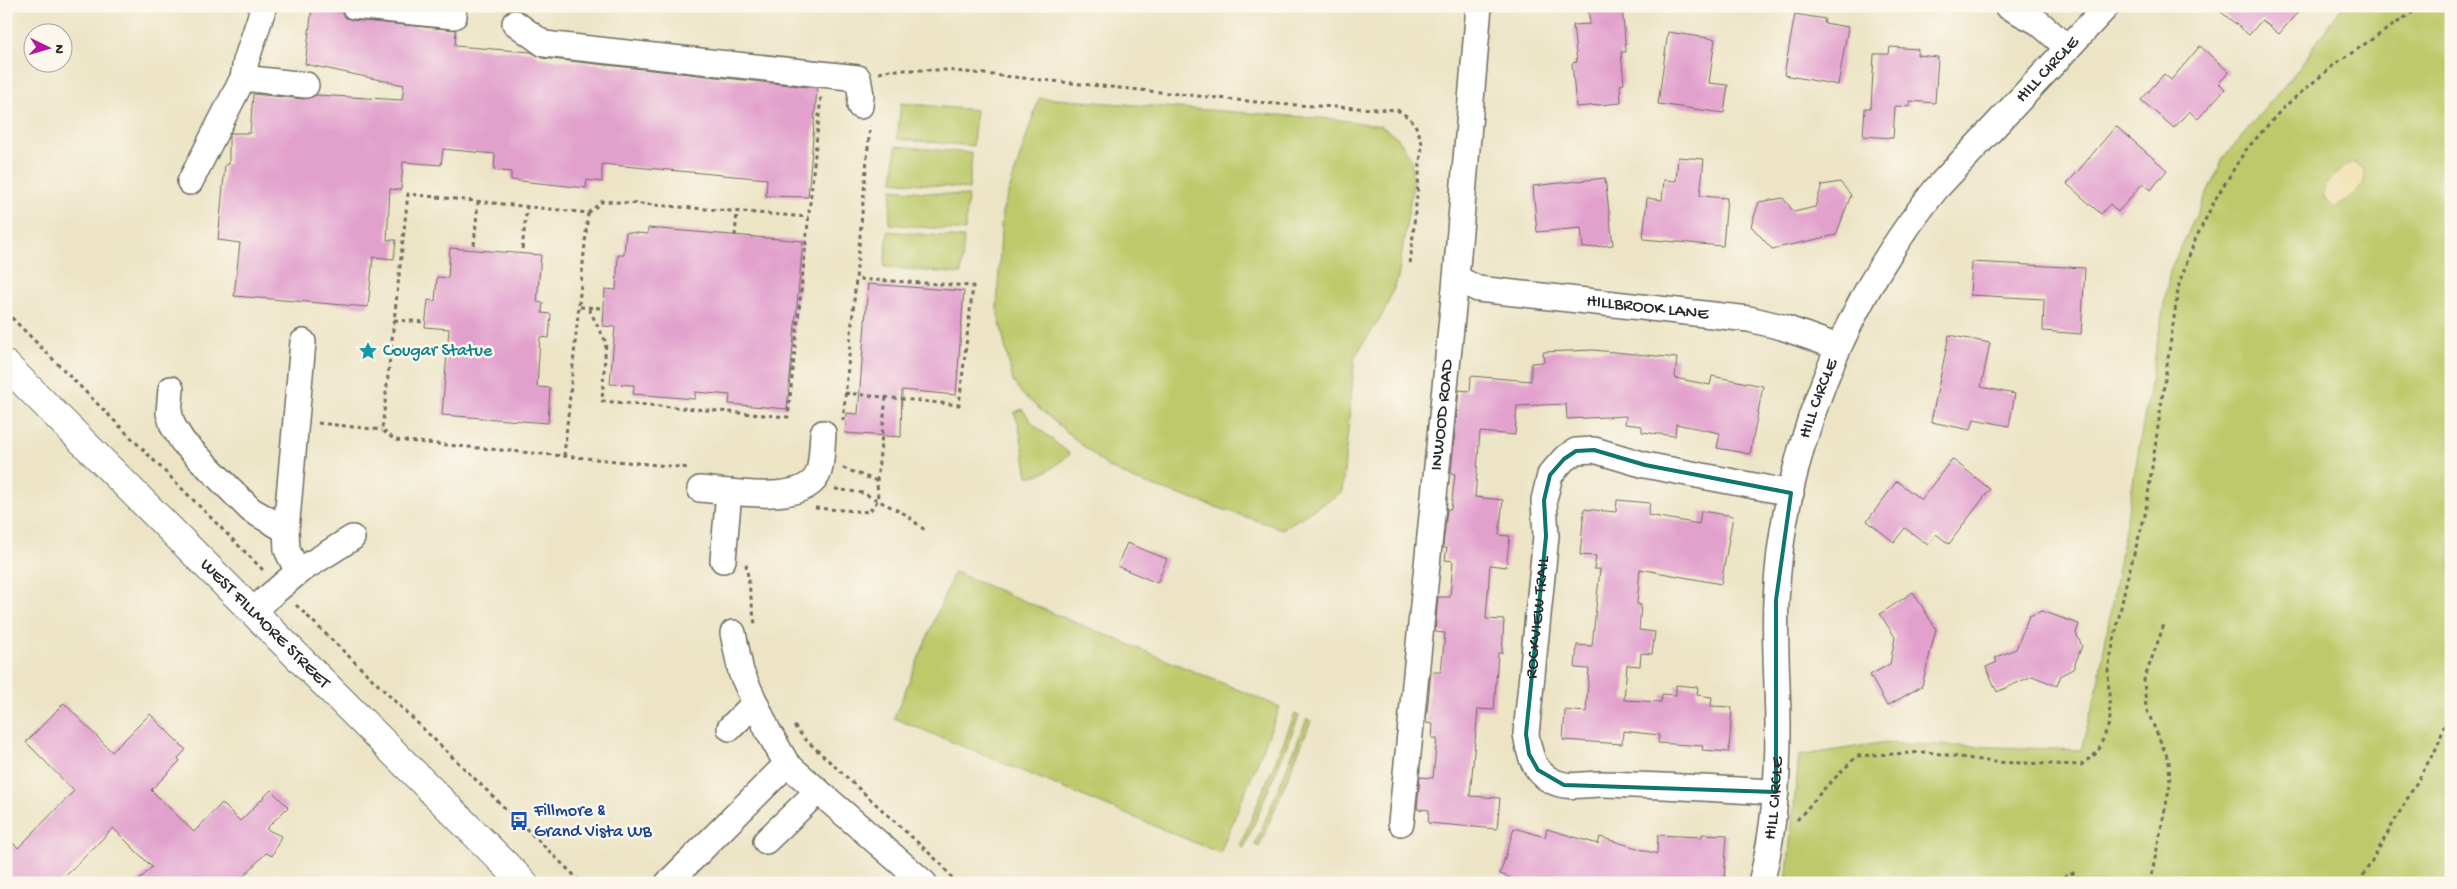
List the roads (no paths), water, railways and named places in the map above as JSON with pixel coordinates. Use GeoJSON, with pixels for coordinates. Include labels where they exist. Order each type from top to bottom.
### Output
{"type":"FeatureCollection","features":[{"type":"Feature","properties":{"kind":"main road","name":"WEST FILLMORE STREET"},"geometry":{"type":"LineString","coordinates":[[6,365],[524,883]]}},
{"type":"Feature","properties":{"kind":"street"},"geometry":{"type":"LineString","coordinates":[[190,182],[243,78],[246,60],[264,6]]}},
{"type":"Feature","properties":{"kind":"street"},"geometry":{"type":"LineString","coordinates":[[354,6],[454,16]]}},
{"type":"Feature","properties":{"kind":"street","name":"INWOOD ROAD"},"geometry":{"type":"LineString","coordinates":[[1401,823],[1456,278],[1479,6]]}},
{"type":"Feature","properties":{"kind":"street"},"geometry":{"type":"LineString","coordinates":[[2007,6],[2038,22],[2068,48]]}},
{"type":"Feature","properties":{"kind":"street","name":"HILL CIRCLE"},"geometry":{"type":"LineString","coordinates":[[1761,883],[1769,844],[1776,792],[1778,729],[1776,600],[1791,494],[1799,456],[1812,414],[1838,347],[1891,252],[1914,216],[1936,189],[2107,6]]}},
{"type":"Feature","properties":{"kind":"street"},"geometry":{"type":"LineString","coordinates":[[515,23],[544,44],[858,78],[865,114]]}},
{"type":"Feature","properties":{"kind":"street"},"geometry":{"type":"LineString","coordinates":[[243,78],[306,85]]}},
{"type":"Feature","properties":{"kind":"street","name":"HILLBROOK LANE"},"geometry":{"type":"LineString","coordinates":[[1456,278],[1478,289],[1749,319],[1782,327],[1838,347]]}},
{"type":"Feature","properties":{"kind":"street"},"geometry":{"type":"LineString","coordinates":[[298,572],[287,550],[286,530],[303,342]]}},
{"type":"Feature","properties":{"kind":"street"},"geometry":{"type":"LineString","coordinates":[[171,389],[170,413],[173,426],[183,442],[251,510],[286,530]]}},
{"type":"Feature","properties":{"kind":"street"},"geometry":{"type":"LineString","coordinates":[[696,479],[729,492],[771,495],[793,493],[808,496],[833,428]]}},
{"type":"Feature","properties":{"kind":"street","name":"ROCKVIEW TRAIL"},"geometry":{"type":"LineString","coordinates":[[1776,792],[1598,784],[1564,786],[1551,781],[1538,770],[1529,754],[1526,734],[1546,536],[1544,500],[1550,475],[1564,458],[1576,452],[1594,450],[1645,465],[1791,494]]}},
{"type":"Feature","properties":{"kind":"street"},"geometry":{"type":"LineString","coordinates":[[729,492],[735,561]]}},
{"type":"Feature","properties":{"kind":"street"},"geometry":{"type":"LineString","coordinates":[[252,611],[298,572],[352,538]]}},
{"type":"Feature","properties":{"kind":"street"},"geometry":{"type":"LineString","coordinates":[[745,632],[741,672],[787,764],[924,883]]}},
{"type":"Feature","properties":{"kind":"street"},"geometry":{"type":"LineString","coordinates":[[730,728],[755,703]]}},
{"type":"Feature","properties":{"kind":"street"},"geometry":{"type":"LineString","coordinates":[[668,883],[787,764]]}},
{"type":"Feature","properties":{"kind":"street"},"geometry":{"type":"LineString","coordinates":[[766,841],[818,791]]}},
{"type":"Feature","properties":{"kind":"place","name":"Cougar Statue"},"geometry":{"type":"Point","coordinates":[368,351]}},
{"type":"Feature","properties":{"kind":"place","name":"Fillmore & Grand Vista WB"},"geometry":{"type":"Point","coordinates":[519,821]}}]}
